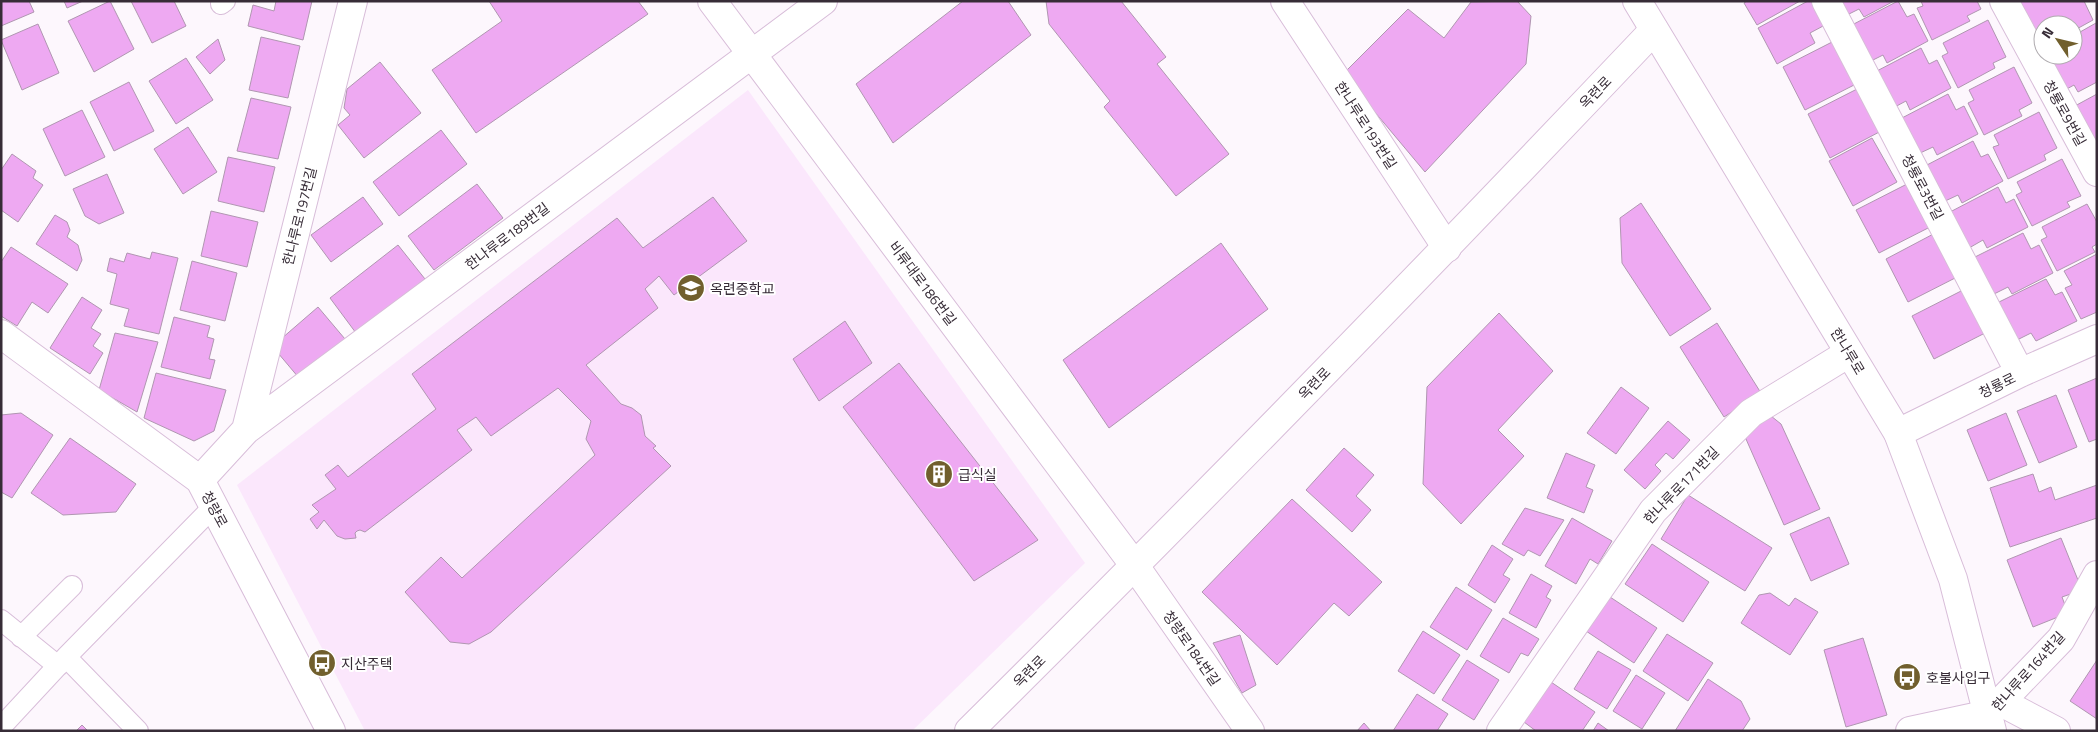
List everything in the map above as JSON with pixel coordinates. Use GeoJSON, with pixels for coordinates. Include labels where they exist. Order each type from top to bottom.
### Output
{"type":"FeatureCollection","features":[{"type":"Feature","properties":{"kind":"street","name":"한나루로197번길"},"geometry":{"type":"LineString","coordinates":[[246,430],[353,1]]}},
{"type":"Feature","properties":{"kind":"street","name":"비류대로186번길"},"geometry":{"type":"LineString","coordinates":[[712,1],[1135,566]]}},
{"type":"Feature","properties":{"kind":"street","name":"한나루로189번길"},"geometry":{"type":"LineString","coordinates":[[200,480],[246,430],[823,1]]}},
{"type":"Feature","properties":{"kind":"street","name":"한나루로193번길"},"geometry":{"type":"LineString","coordinates":[[1285,1],[1447,248]]}},
{"type":"Feature","properties":{"kind":"street","name":"한나루로"},"geometry":{"type":"LineString","coordinates":[[1636,1],[1898,433],[1953,579],[1994,716]]}},
{"type":"Feature","properties":{"kind":"street","name":"청룡로3번길"},"geometry":{"type":"LineString","coordinates":[[1826,1],[2020,373]]}},
{"type":"Feature","properties":{"kind":"street","name":"청룡로9번길"},"geometry":{"type":"LineString","coordinates":[[2004,1],[2097,172]]}},
{"type":"Feature","properties":{"kind":"street","name":"옥련로"},"geometry":{"type":"LineString","coordinates":[[969,731],[1135,566],[1447,248],[1654,30]]}},
{"type":"Feature","properties":{"kind":"street","name":"청량로"},"geometry":{"type":"LineString","coordinates":[[1,334],[200,480],[331,731]]}},
{"type":"Feature","properties":{"kind":"street","name":"청룡로"},"geometry":{"type":"LineString","coordinates":[[1898,433],[2020,373],[2097,339]]}},
{"type":"Feature","properties":{"kind":"street","name":"한나루로171번길"},"geometry":{"type":"LineString","coordinates":[[1501,731],[1653,510],[1751,413],[1849,353]]}},
{"type":"Feature","properties":{"kind":"street","name":"청량로184번길"},"geometry":{"type":"LineString","coordinates":[[1135,566],[1250,731]]}},
{"type":"Feature","properties":{"kind":"street","name":"한나루로164번길"},"geometry":{"type":"LineString","coordinates":[[1994,716],[2061,639],[2097,574]]}},
{"type":"Feature","properties":{"kind":"street"},"geometry":{"type":"LineString","coordinates":[[1910,731],[1994,716],[2056,731]]}},
{"type":"Feature","properties":{"kind":"lane"},"geometry":{"type":"LineString","coordinates":[[1,727],[62,661],[214,506]]}},
{"type":"Feature","properties":{"kind":"lane"},"geometry":{"type":"LineString","coordinates":[[21,637],[72,586]]}},
{"type":"Feature","properties":{"kind":"lane"},"geometry":{"type":"LineString","coordinates":[[1,620],[21,637],[62,661],[138,731]]}},
{"type":"Feature","properties":{"kind":"shaded area","name":"옥련중학교"},"geometry":{"type":"Polygon","coordinates":[[[748,90],[1085,563],[912,731],[365,731],[237,485],[748,90]]]}},
{"type":"Feature","properties":{"kind":"building"},"geometry":{"type":"Polygon","coordinates":[[[1,1],[29,1],[34,12],[1,26],[1,1]]]}},
{"type":"Feature","properties":{"kind":"building"},"geometry":{"type":"Polygon","coordinates":[[[64,1],[83,1],[67,8],[64,1]]]}},
{"type":"Feature","properties":{"kind":"building"},"geometry":{"type":"Polygon","coordinates":[[[110,1],[134,49],[94,72],[68,21],[110,1]]]}},
{"type":"Feature","properties":{"kind":"building"},"geometry":{"type":"Polygon","coordinates":[[[131,1],[174,1],[186,26],[152,43],[131,1]]]}},
{"type":"Feature","properties":{"kind":"building"},"geometry":{"type":"Polygon","coordinates":[[[276,1],[312,1],[303,40],[248,26],[253,5],[274,11],[276,1]]]}},
{"type":"Feature","properties":{"kind":"building"},"geometry":{"type":"Polygon","coordinates":[[[489,1],[638,1],[648,14],[476,133],[432,70],[502,21],[489,1]]]}},
{"type":"Feature","properties":{"kind":"building"},"geometry":{"type":"Polygon","coordinates":[[[963,1],[1008,1],[1031,35],[893,143],[856,84],[963,1]]]}},
{"type":"Feature","properties":{"kind":"building"},"geometry":{"type":"Polygon","coordinates":[[[1046,1],[1121,1],[1166,57],[1157,64],[1229,154],[1176,196],[1104,107],[1110,101],[1049,24],[1046,1]]]}},
{"type":"Feature","properties":{"kind":"building"},"geometry":{"type":"Polygon","coordinates":[[[1517,1],[1531,16],[1526,64],[1425,172],[1343,74],[1408,9],[1444,38],[1471,2],[1517,1]]]}},
{"type":"Feature","properties":{"kind":"building"},"geometry":{"type":"Polygon","coordinates":[[[1747,1],[1800,1],[1757,25],[1744,3],[1747,1]]]}},
{"type":"Feature","properties":{"kind":"building"},"geometry":{"type":"Polygon","coordinates":[[[1808,1],[1813,1],[1825,25],[1810,33],[1815,43],[1777,64],[1758,28],[1808,1]]]}},
{"type":"Feature","properties":{"kind":"building"},"geometry":{"type":"Polygon","coordinates":[[[1837,1],[1894,1],[1864,17],[1859,9],[1845,16],[1837,1]]]}},
{"type":"Feature","properties":{"kind":"building"},"geometry":{"type":"Polygon","coordinates":[[[1898,1],[1907,17],[1914,14],[1928,41],[1887,63],[1883,55],[1869,62],[1850,26],[1898,1]]]}},
{"type":"Feature","properties":{"kind":"building"},"geometry":{"type":"Polygon","coordinates":[[[1921,1],[1977,1],[1981,9],[1967,16],[1970,21],[1932,40],[1917,8],[1923,6],[1921,1]]]}},
{"type":"Feature","properties":{"kind":"building"},"geometry":{"type":"Polygon","coordinates":[[[2018,1],[2084,1],[2093,20],[2083,26],[2083,15],[2033,15],[2033,30],[2018,1]]]}},
{"type":"Feature","properties":{"kind":"building"},"geometry":{"type":"Polygon","coordinates":[[[1988,20],[2006,57],[1993,63],[1995,68],[1958,88],[1942,56],[1948,53],[1943,43],[1988,20]]]}},
{"type":"Feature","properties":{"kind":"building"},"geometry":{"type":"Polygon","coordinates":[[[2096,23],[2097,82],[2078,92],[2074,85],[2065,90],[2051,65],[2083,65],[2083,30],[2096,23]]]}},
{"type":"Feature","properties":{"kind":"building"},"geometry":{"type":"Polygon","coordinates":[[[38,24],[59,73],[22,90],[1,40],[38,24]]]}},
{"type":"Feature","properties":{"kind":"building"},"geometry":{"type":"Polygon","coordinates":[[[261,37],[300,46],[288,98],[249,90],[261,37]]]}},
{"type":"Feature","properties":{"kind":"building"},"geometry":{"type":"Polygon","coordinates":[[[218,39],[225,60],[210,74],[196,57],[218,39]]]}},
{"type":"Feature","properties":{"kind":"building"},"geometry":{"type":"Polygon","coordinates":[[[1836,40],[1858,83],[1805,110],[1783,67],[1836,40]]]}},
{"type":"Feature","properties":{"kind":"building"},"geometry":{"type":"Polygon","coordinates":[[[1921,48],[1929,64],[1937,60],[1951,88],[1910,110],[1906,101],[1891,109],[1873,73],[1921,48]]]}},
{"type":"Feature","properties":{"kind":"building"},"geometry":{"type":"Polygon","coordinates":[[[186,58],[213,100],[176,124],[149,81],[186,58]]]}},
{"type":"Feature","properties":{"kind":"building"},"geometry":{"type":"Polygon","coordinates":[[[380,62],[421,113],[364,158],[338,125],[350,115],[344,108],[347,89],[380,62]]]}},
{"type":"Feature","properties":{"kind":"building"},"geometry":{"type":"Polygon","coordinates":[[[2014,67],[2032,103],[2019,110],[2022,116],[1984,135],[1968,103],[1974,100],[1969,90],[2014,67]]]}},
{"type":"Feature","properties":{"kind":"building"},"geometry":{"type":"Polygon","coordinates":[[[129,82],[154,131],[114,151],[90,102],[129,82]]]}},
{"type":"Feature","properties":{"kind":"building"},"geometry":{"type":"Polygon","coordinates":[[[1861,87],[1883,130],[1830,158],[1808,114],[1861,87]]]}},
{"type":"Feature","properties":{"kind":"building"},"geometry":{"type":"Polygon","coordinates":[[[1948,94],[1956,110],[1964,106],[1978,134],[1937,155],[1933,147],[1918,154],[1900,119],[1948,94]]]}},
{"type":"Feature","properties":{"kind":"building"},"geometry":{"type":"Polygon","coordinates":[[[2097,94],[2097,144],[2073,107],[2097,94]]]}},
{"type":"Feature","properties":{"kind":"building"},"geometry":{"type":"Polygon","coordinates":[[[251,98],[291,107],[278,159],[237,151],[251,98]]]}},
{"type":"Feature","properties":{"kind":"building"},"geometry":{"type":"Polygon","coordinates":[[[82,110],[105,157],[65,176],[43,129],[82,110]]]}},
{"type":"Feature","properties":{"kind":"building"},"geometry":{"type":"Polygon","coordinates":[[[2039,112],[2057,148],[2044,155],[2046,160],[2008,179],[1993,147],[1999,145],[1994,135],[2039,112]]]}},
{"type":"Feature","properties":{"kind":"building"},"geometry":{"type":"Polygon","coordinates":[[[188,127],[217,172],[183,194],[154,149],[188,127]]]}},
{"type":"Feature","properties":{"kind":"building"},"geometry":{"type":"Polygon","coordinates":[[[441,130],[467,164],[399,216],[373,182],[441,130]]]}},
{"type":"Feature","properties":{"kind":"building"},"geometry":{"type":"Polygon","coordinates":[[[1872,138],[1897,182],[1853,206],[1829,161],[1872,138]]]}},
{"type":"Feature","properties":{"kind":"building"},"geometry":{"type":"Polygon","coordinates":[[[1973,141],[1981,157],[1988,154],[2003,181],[1962,203],[1958,195],[1943,202],[1925,166],[1973,141]]]}},
{"type":"Feature","properties":{"kind":"building"},"geometry":{"type":"Polygon","coordinates":[[[12,154],[36,171],[33,178],[43,185],[18,222],[1,210],[1,170],[12,154]]]}},
{"type":"Feature","properties":{"kind":"building"},"geometry":{"type":"Polygon","coordinates":[[[228,157],[275,167],[264,212],[218,201],[228,157]]]}},
{"type":"Feature","properties":{"kind":"building"},"geometry":{"type":"Polygon","coordinates":[[[2062,159],[2081,196],[2067,202],[2070,207],[2032,226],[2016,195],[2022,192],[2017,182],[2062,159]]]}},
{"type":"Feature","properties":{"kind":"building"},"geometry":{"type":"Polygon","coordinates":[[[107,174],[124,213],[99,224],[85,216],[73,189],[107,174]]]}},
{"type":"Feature","properties":{"kind":"building"},"geometry":{"type":"Polygon","coordinates":[[[1909,183],[1932,226],[1879,253],[1856,210],[1909,183]]]}},
{"type":"Feature","properties":{"kind":"building"},"geometry":{"type":"Polygon","coordinates":[[[477,184],[503,218],[434,270],[408,236],[477,184]]]}},
{"type":"Feature","properties":{"kind":"building"},"geometry":{"type":"Polygon","coordinates":[[[1998,187],[2006,203],[2014,199],[2028,227],[1987,248],[1983,240],[1969,248],[1950,212],[1998,187]]]}},
{"type":"Feature","properties":{"kind":"building"},"geometry":{"type":"Polygon","coordinates":[[[363,197],[383,224],[331,262],[311,235],[363,197]]]}},
{"type":"Feature","properties":{"kind":"building"},"geometry":{"type":"Polygon","coordinates":[[[713,197],[747,241],[674,295],[659,276],[645,289],[658,308],[586,365],[621,404],[632,408],[641,415],[645,436],[656,446],[653,448],[671,466],[491,632],[469,644],[450,642],[405,592],[441,557],[462,578],[595,455],[586,439],[591,421],[558,388],[491,436],[476,417],[457,430],[472,450],[365,532],[357,531],[355,533],[356,538],[345,539],[337,536],[324,520],[317,529],[310,519],[319,512],[312,505],[336,489],[325,475],[338,465],[348,477],[436,409],[412,374],[617,218],[643,248],[713,197]]]}},
{"type":"Feature","properties":{"kind":"building"},"geometry":{"type":"Polygon","coordinates":[[[1641,203],[1711,309],[1670,336],[1622,263],[1620,218],[1641,203]]]}},
{"type":"Feature","properties":{"kind":"building"},"geometry":{"type":"Polygon","coordinates":[[[2087,204],[2097,222],[2097,244],[2092,247],[2095,252],[2057,271],[2041,240],[2047,237],[2042,227],[2087,204]]]}},
{"type":"Feature","properties":{"kind":"building"},"geometry":{"type":"Polygon","coordinates":[[[211,211],[258,222],[247,267],[201,256],[211,211]]]}},
{"type":"Feature","properties":{"kind":"building"},"geometry":{"type":"Polygon","coordinates":[[[55,215],[67,222],[70,230],[67,237],[78,245],[82,260],[77,271],[36,244],[55,215]]]}},
{"type":"Feature","properties":{"kind":"building"},"geometry":{"type":"Polygon","coordinates":[[[1939,231],[1961,275],[1908,302],[1886,259],[1939,231]]]}},
{"type":"Feature","properties":{"kind":"building"},"geometry":{"type":"Polygon","coordinates":[[[2023,233],[2031,249],[2039,245],[2053,273],[2012,294],[2008,287],[1994,294],[1975,257],[2023,233]]]}},
{"type":"Feature","properties":{"kind":"building"},"geometry":{"type":"Polygon","coordinates":[[[1221,243],[1268,309],[1109,428],[1063,360],[1221,243]]]}},
{"type":"Feature","properties":{"kind":"building"},"geometry":{"type":"Polygon","coordinates":[[[398,245],[425,279],[356,333],[330,298],[398,245]]]}},
{"type":"Feature","properties":{"kind":"building"},"geometry":{"type":"Polygon","coordinates":[[[11,247],[68,284],[48,313],[32,302],[17,326],[1,316],[1,262],[11,247]]]}},
{"type":"Feature","properties":{"kind":"building"},"geometry":{"type":"Polygon","coordinates":[[[152,252],[178,258],[159,334],[124,326],[129,309],[110,304],[117,274],[107,271],[110,258],[124,262],[127,253],[150,259],[152,252]]]}},
{"type":"Feature","properties":{"kind":"building"},"geometry":{"type":"Polygon","coordinates":[[[2097,254],[2097,312],[2081,319],[2065,288],[2072,285],[2064,271],[2097,254]]]}},
{"type":"Feature","properties":{"kind":"building"},"geometry":{"type":"Polygon","coordinates":[[[192,261],[237,273],[225,321],[180,310],[192,261]]]}},
{"type":"Feature","properties":{"kind":"building"},"geometry":{"type":"Polygon","coordinates":[[[2046,279],[2055,295],[2062,292],[2077,321],[2036,341],[2031,333],[2017,340],[1999,302],[2046,279]]]}},
{"type":"Feature","properties":{"kind":"building"},"geometry":{"type":"Polygon","coordinates":[[[1965,289],[1987,332],[1934,359],[1912,316],[1965,289]]]}},
{"type":"Feature","properties":{"kind":"building"},"geometry":{"type":"Polygon","coordinates":[[[82,297],[102,310],[91,328],[101,334],[93,346],[103,353],[90,374],[50,348],[82,297]]]}},
{"type":"Feature","properties":{"kind":"building"},"geometry":{"type":"Polygon","coordinates":[[[318,307],[345,339],[299,378],[278,353],[281,339],[318,307]]]}},
{"type":"Feature","properties":{"kind":"building"},"geometry":{"type":"Polygon","coordinates":[[[1499,313],[1553,371],[1498,430],[1524,456],[1461,524],[1423,484],[1427,387],[1499,313]]]}},
{"type":"Feature","properties":{"kind":"building"},"geometry":{"type":"Polygon","coordinates":[[[174,317],[210,326],[207,337],[214,339],[209,359],[215,360],[210,379],[161,367],[174,317]]]}},
{"type":"Feature","properties":{"kind":"building"},"geometry":{"type":"Polygon","coordinates":[[[845,321],[872,363],[819,401],[793,359],[845,321]]]}},
{"type":"Feature","properties":{"kind":"building"},"geometry":{"type":"Polygon","coordinates":[[[1717,323],[1761,393],[1724,417],[1680,347],[1717,323]]]}},
{"type":"Feature","properties":{"kind":"building"},"geometry":{"type":"Polygon","coordinates":[[[115,333],[158,342],[137,412],[99,390],[115,333]]]}},
{"type":"Feature","properties":{"kind":"building","name":"급식실"},"geometry":{"type":"Polygon","coordinates":[[[899,363],[1038,540],[974,581],[843,407],[899,363]]]}},
{"type":"Feature","properties":{"kind":"building"},"geometry":{"type":"Polygon","coordinates":[[[156,373],[226,390],[214,431],[194,441],[144,418],[156,373]]]}},
{"type":"Feature","properties":{"kind":"building"},"geometry":{"type":"Polygon","coordinates":[[[2097,378],[2097,439],[2089,442],[2068,390],[2097,378]]]}},
{"type":"Feature","properties":{"kind":"building"},"geometry":{"type":"Polygon","coordinates":[[[1621,387],[1649,408],[1616,454],[1587,433],[1621,387]]]}},
{"type":"Feature","properties":{"kind":"building"},"geometry":{"type":"Polygon","coordinates":[[[2056,395],[2077,447],[2039,463],[2017,411],[2056,395]]]}},
{"type":"Feature","properties":{"kind":"building"},"geometry":{"type":"Polygon","coordinates":[[[21,413],[53,435],[12,498],[1,492],[1,415],[21,413]]]}},
{"type":"Feature","properties":{"kind":"building"},"geometry":{"type":"Polygon","coordinates":[[[2006,413],[2027,465],[1988,481],[1967,430],[2006,413]]]}},
{"type":"Feature","properties":{"kind":"building"},"geometry":{"type":"Polygon","coordinates":[[[1771,416],[1781,424],[1820,509],[1784,525],[1742,430],[1771,416]]]}},
{"type":"Feature","properties":{"kind":"building"},"geometry":{"type":"Polygon","coordinates":[[[1668,421],[1690,440],[1673,459],[1666,453],[1655,465],[1661,471],[1645,489],[1624,470],[1668,421]]]}},
{"type":"Feature","properties":{"kind":"building"},"geometry":{"type":"Polygon","coordinates":[[[70,438],[136,484],[116,512],[63,515],[31,493],[70,438]]]}},
{"type":"Feature","properties":{"kind":"building"},"geometry":{"type":"Polygon","coordinates":[[[1344,448],[1374,475],[1356,496],[1371,510],[1352,532],[1306,490],[1344,448]]]}},
{"type":"Feature","properties":{"kind":"building"},"geometry":{"type":"Polygon","coordinates":[[[1566,453],[1595,465],[1586,487],[1593,490],[1584,513],[1547,498],[1566,453]]]}},
{"type":"Feature","properties":{"kind":"building"},"geometry":{"type":"Polygon","coordinates":[[[2033,474],[2039,492],[2051,487],[2055,500],[2097,485],[2097,518],[2010,547],[1990,488],[2033,474]]]}},
{"type":"Feature","properties":{"kind":"building"},"geometry":{"type":"Polygon","coordinates":[[[1688,495],[1772,548],[1745,591],[1661,539],[1688,495]]]}},
{"type":"Feature","properties":{"kind":"building"},"geometry":{"type":"Polygon","coordinates":[[[1292,499],[1382,582],[1349,616],[1334,603],[1277,665],[1202,592],[1292,499]]]}},
{"type":"Feature","properties":{"kind":"building"},"geometry":{"type":"Polygon","coordinates":[[[1525,508],[1564,520],[1540,556],[1528,550],[1524,556],[1502,544],[1525,508]]]}},
{"type":"Feature","properties":{"kind":"building"},"geometry":{"type":"Polygon","coordinates":[[[1829,517],[1849,564],[1811,581],[1790,534],[1829,517]]]}},
{"type":"Feature","properties":{"kind":"building"},"geometry":{"type":"Polygon","coordinates":[[[1572,518],[1612,541],[1598,564],[1590,559],[1576,584],[1545,566],[1572,518]]]}},
{"type":"Feature","properties":{"kind":"building"},"geometry":{"type":"Polygon","coordinates":[[[2061,538],[2082,590],[2062,597],[2068,613],[2033,627],[2007,560],[2061,538]]]}},
{"type":"Feature","properties":{"kind":"building"},"geometry":{"type":"Polygon","coordinates":[[[1652,544],[1709,582],[1683,622],[1625,584],[1652,544]]]}},
{"type":"Feature","properties":{"kind":"building"},"geometry":{"type":"Polygon","coordinates":[[[1492,545],[1513,559],[1503,575],[1510,579],[1495,603],[1468,585],[1492,545]]]}},
{"type":"Feature","properties":{"kind":"building"},"geometry":{"type":"Polygon","coordinates":[[[1531,574],[1552,586],[1546,597],[1551,600],[1536,628],[1509,613],[1531,574]]]}},
{"type":"Feature","properties":{"kind":"building"},"geometry":{"type":"Polygon","coordinates":[[[1456,587],[1492,610],[1467,650],[1430,627],[1456,587]]]}},
{"type":"Feature","properties":{"kind":"building"},"geometry":{"type":"Polygon","coordinates":[[[1770,593],[1789,606],[1795,598],[1818,612],[1790,655],[1741,623],[1759,595],[1770,593]]]}},
{"type":"Feature","properties":{"kind":"building"},"geometry":{"type":"Polygon","coordinates":[[[1610,597],[1657,628],[1634,663],[1586,631],[1610,597]]]}},
{"type":"Feature","properties":{"kind":"building"},"geometry":{"type":"Polygon","coordinates":[[[1503,618],[1539,639],[1528,656],[1521,653],[1509,673],[1480,656],[1503,618]]]}},
{"type":"Feature","properties":{"kind":"building"},"geometry":{"type":"Polygon","coordinates":[[[1423,631],[1460,655],[1434,694],[1398,671],[1423,631]]]}},
{"type":"Feature","properties":{"kind":"building"},"geometry":{"type":"Polygon","coordinates":[[[1667,634],[1713,663],[1688,701],[1643,671],[1667,634]]]}},
{"type":"Feature","properties":{"kind":"building"},"geometry":{"type":"Polygon","coordinates":[[[1240,635],[1256,685],[1242,693],[1213,643],[1240,635]]]}},
{"type":"Feature","properties":{"kind":"building"},"geometry":{"type":"Polygon","coordinates":[[[1863,638],[1887,715],[1846,727],[1824,650],[1863,638]]]}},
{"type":"Feature","properties":{"kind":"building"},"geometry":{"type":"Polygon","coordinates":[[[1598,651],[1631,670],[1607,709],[1574,689],[1598,651]]]}},
{"type":"Feature","properties":{"kind":"building"},"geometry":{"type":"Polygon","coordinates":[[[1467,660],[1499,680],[1474,720],[1442,700],[1467,660]]]}},
{"type":"Feature","properties":{"kind":"building"},"geometry":{"type":"Polygon","coordinates":[[[2097,660],[2097,719],[2070,701],[2097,660]]]}},
{"type":"Feature","properties":{"kind":"building"},"geometry":{"type":"Polygon","coordinates":[[[1636,675],[1665,693],[1642,729],[1613,711],[1636,675]]]}},
{"type":"Feature","properties":{"kind":"building"},"geometry":{"type":"Polygon","coordinates":[[[1708,679],[1741,701],[1750,719],[1742,731],[1675,731],[1708,679]]]}},
{"type":"Feature","properties":{"kind":"building"},"geometry":{"type":"Polygon","coordinates":[[[1551,682],[1595,712],[1582,731],[1536,731],[1524,722],[1551,682]]]}},
{"type":"Feature","properties":{"kind":"building"},"geometry":{"type":"Polygon","coordinates":[[[1417,694],[1448,714],[1437,731],[1393,731],[1417,694]]]}},
{"type":"Feature","properties":{"kind":"building"},"geometry":{"type":"Polygon","coordinates":[[[1364,723],[1371,731],[1357,731],[1364,723]]]}},
{"type":"Feature","properties":{"kind":"building"},"geometry":{"type":"Polygon","coordinates":[[[1598,723],[1609,731],[1593,731],[1598,723]]]}},
{"type":"Feature","properties":{"kind":"building"},"geometry":{"type":"Polygon","coordinates":[[[82,725],[88,731],[76,731],[82,725]]]}},
{"type":"Feature","properties":{"kind":"place","name":"옥련중학교"},"geometry":{"type":"Point","coordinates":[691,288]}},
{"type":"Feature","properties":{"kind":"place","name":"급식실"},"geometry":{"type":"Point","coordinates":[939,474]}},
{"type":"Feature","properties":{"kind":"place","name":"지산주택"},"geometry":{"type":"Point","coordinates":[322,663]}},
{"type":"Feature","properties":{"kind":"place","name":"호불사입구"},"geometry":{"type":"Point","coordinates":[1907,677]}}]}
